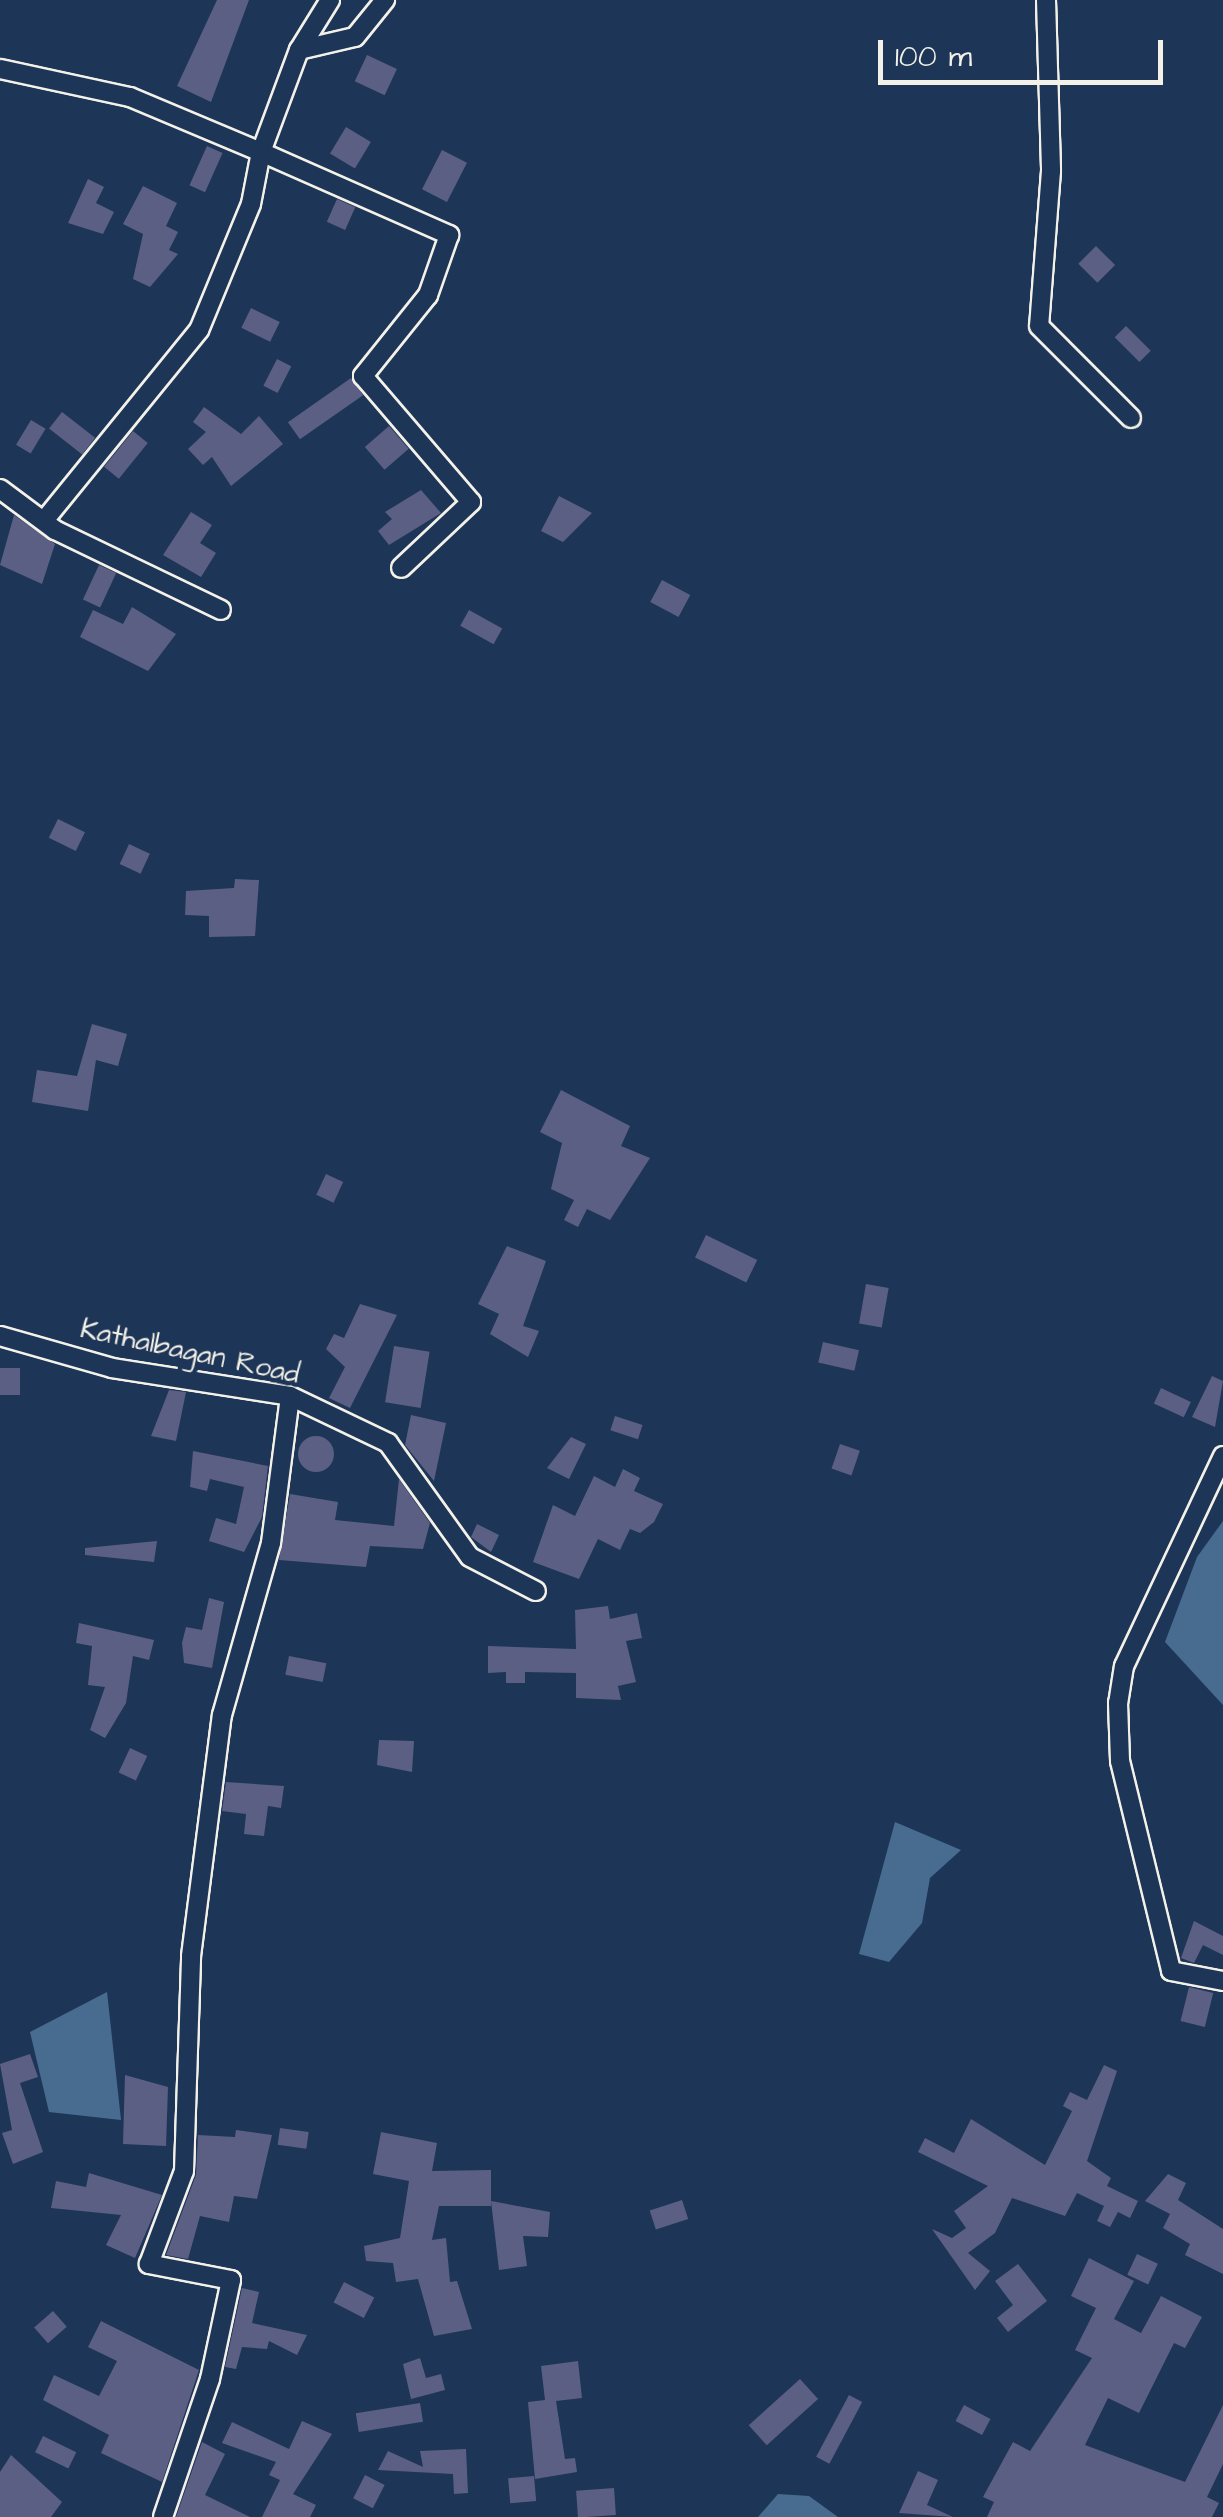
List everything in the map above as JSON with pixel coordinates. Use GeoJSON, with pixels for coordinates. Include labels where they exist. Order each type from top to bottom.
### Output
{"type":"FeatureCollection","features":[{"type":"Feature","properties":{"kind":"street"},"geometry":{"type":"LineString","coordinates":[[44,521],[199,330],[251,204],[260,152],[299,50],[330,0]]}},
{"type":"Feature","properties":{"kind":"street"},"geometry":{"type":"LineString","coordinates":[[299,50],[354,37],[385,0]]}},
{"type":"Feature","properties":{"kind":"street"},"geometry":{"type":"LineString","coordinates":[[1046,0],[1052,93],[1040,326],[1132,418]]}},
{"type":"Feature","properties":{"kind":"street"},"geometry":{"type":"LineString","coordinates":[[0,69],[130,98],[450,235],[428,295],[364,376],[471,502],[402,568]]}},
{"type":"Feature","properties":{"kind":"street"},"geometry":{"type":"LineString","coordinates":[[0,490],[44,521],[222,610]]}},
{"type":"Feature","properties":{"kind":"street","name":"Kathalbagan Road"},"geometry":{"type":"LineString","coordinates":[[0,1336],[112,1368],[290,1396],[388,1443],[470,1557],[536,1591]]}},
{"type":"Feature","properties":{"kind":"street"},"geometry":{"type":"LineString","coordinates":[[163,2517],[210,2379],[231,2280],[149,2264],[184,2171],[191,1956],[222,1716],[272,1543],[290,1396]]}},
{"type":"Feature","properties":{"kind":"street"},"geometry":{"type":"LineString","coordinates":[[1223,1456],[1124,1666],[1118,1704],[1120,1762],[1171,1971],[1223,1981]]}},
{"type":"Feature","properties":{"kind":"water"},"geometry":{"type":"Polygon","coordinates":[[[1223,1521],[1223,1705],[1165,1642],[1197,1557],[1223,1521]]]}},
{"type":"Feature","properties":{"kind":"water"},"geometry":{"type":"Polygon","coordinates":[[[895,1822],[961,1850],[930,1878],[922,1923],[889,1962],[859,1954],[895,1822]]]}},
{"type":"Feature","properties":{"kind":"water"},"geometry":{"type":"Polygon","coordinates":[[[107,1992],[121,2120],[49,2112],[30,2032],[107,1992]]]}},
{"type":"Feature","properties":{"kind":"water"},"geometry":{"type":"Polygon","coordinates":[[[778,2494],[809,2496],[838,2517],[758,2517],[778,2494]]]}},
{"type":"Feature","properties":{"kind":"building"},"geometry":{"type":"Polygon","coordinates":[[[217,0],[249,0],[211,102],[177,86],[217,0]]]}},
{"type":"Feature","properties":{"kind":"building"},"geometry":{"type":"Polygon","coordinates":[[[367,55],[397,69],[385,95],[355,81],[367,55]]]}},
{"type":"Feature","properties":{"kind":"building"},"geometry":{"type":"Polygon","coordinates":[[[346,127],[371,142],[355,169],[330,154],[346,127]]]}},
{"type":"Feature","properties":{"kind":"building"},"geometry":{"type":"Polygon","coordinates":[[[207,146],[223,153],[205,192],[190,185],[207,146]]]}},
{"type":"Feature","properties":{"kind":"building"},"geometry":{"type":"Polygon","coordinates":[[[442,150],[467,163],[447,202],[422,189],[442,150]]]}},
{"type":"Feature","properties":{"kind":"building"},"geometry":{"type":"Polygon","coordinates":[[[88,179],[104,187],[96,203],[114,212],[103,234],[68,223],[88,179]]]}},
{"type":"Feature","properties":{"kind":"building"},"geometry":{"type":"Polygon","coordinates":[[[143,186],[177,203],[166,226],[178,232],[169,250],[178,254],[150,287],[133,279],[143,234],[123,224],[143,186]]]}},
{"type":"Feature","properties":{"kind":"building"},"geometry":{"type":"Polygon","coordinates":[[[337,199],[355,207],[345,230],[327,222],[337,199]]]}},
{"type":"Feature","properties":{"kind":"building"},"geometry":{"type":"Polygon","coordinates":[[[1096,246],[1115,265],[1097,283],[1078,264],[1096,246]]]}},
{"type":"Feature","properties":{"kind":"building"},"geometry":{"type":"Polygon","coordinates":[[[251,308],[280,322],[270,342],[241,328],[251,308]]]}},
{"type":"Feature","properties":{"kind":"building"},"geometry":{"type":"Polygon","coordinates":[[[1126,326],[1151,351],[1139,362],[1115,337],[1126,326]]]}},
{"type":"Feature","properties":{"kind":"building"},"geometry":{"type":"Polygon","coordinates":[[[277,359],[291,366],[278,393],[263,386],[277,359]]]}},
{"type":"Feature","properties":{"kind":"building"},"geometry":{"type":"Polygon","coordinates":[[[351,378],[363,395],[300,439],[288,422],[351,378]]]}},
{"type":"Feature","properties":{"kind":"building"},"geometry":{"type":"Polygon","coordinates":[[[204,407],[241,434],[259,416],[283,444],[231,486],[212,457],[203,465],[188,449],[206,432],[193,422],[204,407]]]}},
{"type":"Feature","properties":{"kind":"building"},"geometry":{"type":"Polygon","coordinates":[[[62,412],[95,438],[82,454],[49,429],[62,412]]]}},
{"type":"Feature","properties":{"kind":"building"},"geometry":{"type":"Polygon","coordinates":[[[31,420],[46,429],[31,454],[16,445],[31,420]]]}},
{"type":"Feature","properties":{"kind":"building"},"geometry":{"type":"Polygon","coordinates":[[[389,426],[409,449],[385,470],[365,447],[389,426]]]}},
{"type":"Feature","properties":{"kind":"building"},"geometry":{"type":"Polygon","coordinates":[[[133,431],[148,443],[119,479],[104,467],[133,431]]]}},
{"type":"Feature","properties":{"kind":"building"},"geometry":{"type":"Polygon","coordinates":[[[421,490],[441,513],[389,545],[378,531],[392,519],[385,512],[421,490]]]}},
{"type":"Feature","properties":{"kind":"building"},"geometry":{"type":"Polygon","coordinates":[[[559,496],[592,513],[563,542],[541,531],[559,496]]]}},
{"type":"Feature","properties":{"kind":"building"},"geometry":{"type":"Polygon","coordinates":[[[191,512],[212,525],[200,543],[216,553],[201,577],[163,555],[191,512]]]}},
{"type":"Feature","properties":{"kind":"building"},"geometry":{"type":"Polygon","coordinates":[[[14,515],[55,544],[42,584],[0,565],[14,515]]]}},
{"type":"Feature","properties":{"kind":"building"},"geometry":{"type":"Polygon","coordinates":[[[99,565],[116,573],[100,607],[83,599],[99,565]]]}},
{"type":"Feature","properties":{"kind":"building"},"geometry":{"type":"Polygon","coordinates":[[[662,580],[690,595],[679,617],[650,602],[662,580]]]}},
{"type":"Feature","properties":{"kind":"building"},"geometry":{"type":"Polygon","coordinates":[[[132,607],[176,634],[148,671],[80,637],[93,610],[123,624],[132,607]]]}},
{"type":"Feature","properties":{"kind":"building"},"geometry":{"type":"Polygon","coordinates":[[[469,610],[502,628],[494,644],[460,626],[469,610]]]}},
{"type":"Feature","properties":{"kind":"building"},"geometry":{"type":"Polygon","coordinates":[[[58,819],[85,832],[76,851],[49,838],[58,819]]]}},
{"type":"Feature","properties":{"kind":"building"},"geometry":{"type":"Polygon","coordinates":[[[129,844],[150,854],[141,874],[120,864],[129,844]]]}},
{"type":"Feature","properties":{"kind":"building"},"geometry":{"type":"Polygon","coordinates":[[[235,879],[259,880],[255,936],[209,937],[209,916],[185,915],[186,891],[234,888],[235,879]]]}},
{"type":"Feature","properties":{"kind":"building"},"geometry":{"type":"Polygon","coordinates":[[[92,1024],[127,1034],[118,1066],[96,1060],[88,1111],[32,1102],[37,1070],[77,1076],[92,1024]]]}},
{"type":"Feature","properties":{"kind":"building"},"geometry":{"type":"Polygon","coordinates":[[[561,1090],[630,1126],[621,1146],[650,1158],[610,1220],[587,1209],[578,1227],[564,1220],[574,1200],[551,1189],[562,1143],[540,1132],[561,1090]]]}},
{"type":"Feature","properties":{"kind":"building"},"geometry":{"type":"Polygon","coordinates":[[[326,1174],[343,1182],[333,1203],[316,1195],[326,1174]]]}},
{"type":"Feature","properties":{"kind":"building"},"geometry":{"type":"Polygon","coordinates":[[[706,1235],[757,1260],[746,1282],[695,1257],[706,1235]]]}},
{"type":"Feature","properties":{"kind":"building"},"geometry":{"type":"Polygon","coordinates":[[[507,1246],[546,1261],[523,1326],[539,1331],[528,1357],[490,1334],[499,1314],[478,1304],[507,1246]]]}},
{"type":"Feature","properties":{"kind":"building"},"geometry":{"type":"Polygon","coordinates":[[[866,1284],[889,1288],[882,1327],[859,1323],[866,1284]]]}},
{"type":"Feature","properties":{"kind":"building"},"geometry":{"type":"Polygon","coordinates":[[[360,1304],[397,1315],[350,1408],[329,1398],[345,1367],[326,1349],[334,1334],[344,1338],[360,1304]]]}},
{"type":"Feature","properties":{"kind":"building"},"geometry":{"type":"Polygon","coordinates":[[[823,1342],[859,1350],[854,1371],[818,1362],[823,1342]]]}},
{"type":"Feature","properties":{"kind":"building"},"geometry":{"type":"Polygon","coordinates":[[[394,1346],[430,1352],[421,1408],[385,1402],[394,1346]]]}},
{"type":"Feature","properties":{"kind":"building"},"geometry":{"type":"Polygon","coordinates":[[[0,1368],[20,1368],[20,1395],[0,1395],[0,1368]]]}},
{"type":"Feature","properties":{"kind":"building"},"geometry":{"type":"Polygon","coordinates":[[[1212,1376],[1223,1381],[1215,1427],[1192,1417],[1212,1376]]]}},
{"type":"Feature","properties":{"kind":"building"},"geometry":{"type":"Polygon","coordinates":[[[1161,1388],[1191,1402],[1184,1417],[1154,1403],[1161,1388]]]}},
{"type":"Feature","properties":{"kind":"building"},"geometry":{"type":"Polygon","coordinates":[[[169,1390],[186,1392],[176,1441],[151,1436],[169,1390]]]}},
{"type":"Feature","properties":{"kind":"building"},"geometry":{"type":"Polygon","coordinates":[[[411,1415],[446,1423],[434,1481],[405,1445],[411,1415]]]}},
{"type":"Feature","properties":{"kind":"building"},"geometry":{"type":"Polygon","coordinates":[[[615,1416],[643,1425],[638,1439],[610,1430],[615,1416]]]}},
{"type":"Feature","properties":{"kind":"building"},"geometry":{"type":"Polygon","coordinates":[[[316,1436],[329,1441],[334,1454],[329,1467],[316,1472],[303,1467],[298,1454],[303,1441],[316,1436]]]}},
{"type":"Feature","properties":{"kind":"building"},"geometry":{"type":"Polygon","coordinates":[[[571,1437],[586,1444],[569,1479],[547,1468],[571,1437]]]}},
{"type":"Feature","properties":{"kind":"building"},"geometry":{"type":"Polygon","coordinates":[[[840,1444],[860,1451],[851,1475],[832,1469],[840,1444]]]}},
{"type":"Feature","properties":{"kind":"building"},"geometry":{"type":"Polygon","coordinates":[[[193,1451],[268,1466],[262,1517],[244,1552],[209,1541],[216,1518],[236,1524],[244,1487],[210,1479],[207,1491],[190,1487],[193,1451]]]}},
{"type":"Feature","properties":{"kind":"building"},"geometry":{"type":"Polygon","coordinates":[[[623,1469],[640,1478],[634,1491],[663,1504],[654,1522],[640,1533],[630,1529],[620,1550],[598,1539],[579,1579],[533,1562],[553,1505],[575,1516],[594,1476],[615,1487],[623,1469]]]}},
{"type":"Feature","properties":{"kind":"building"},"geometry":{"type":"Polygon","coordinates":[[[399,1479],[430,1523],[423,1549],[370,1546],[366,1567],[279,1560],[290,1494],[338,1502],[335,1520],[394,1526],[399,1479]]]}},
{"type":"Feature","properties":{"kind":"building"},"geometry":{"type":"Polygon","coordinates":[[[477,1524],[499,1535],[491,1552],[471,1537],[477,1524]]]}},
{"type":"Feature","properties":{"kind":"building"},"geometry":{"type":"Polygon","coordinates":[[[157,1541],[154,1562],[85,1555],[85,1548],[157,1541]]]}},
{"type":"Feature","properties":{"kind":"building"},"geometry":{"type":"Polygon","coordinates":[[[209,1598],[224,1602],[212,1668],[184,1663],[182,1643],[186,1627],[202,1630],[209,1598]]]}},
{"type":"Feature","properties":{"kind":"building"},"geometry":{"type":"Polygon","coordinates":[[[608,1606],[610,1619],[637,1613],[642,1638],[626,1641],[636,1682],[618,1686],[621,1700],[576,1698],[576,1673],[525,1672],[525,1683],[506,1683],[506,1672],[488,1673],[488,1646],[576,1649],[575,1610],[608,1606]]]}},
{"type":"Feature","properties":{"kind":"building"},"geometry":{"type":"Polygon","coordinates":[[[79,1623],[154,1640],[149,1660],[133,1656],[126,1703],[105,1738],[90,1730],[105,1687],[88,1685],[92,1646],[76,1643],[79,1623]]]}},
{"type":"Feature","properties":{"kind":"building"},"geometry":{"type":"Polygon","coordinates":[[[289,1656],[326,1663],[323,1682],[285,1675],[289,1656]]]}},
{"type":"Feature","properties":{"kind":"building"},"geometry":{"type":"Polygon","coordinates":[[[379,1740],[414,1741],[412,1772],[377,1765],[379,1740]]]}},
{"type":"Feature","properties":{"kind":"building"},"geometry":{"type":"Polygon","coordinates":[[[130,1748],[147,1756],[136,1781],[119,1772],[130,1748]]]}},
{"type":"Feature","properties":{"kind":"building"},"geometry":{"type":"Polygon","coordinates":[[[226,1782],[284,1786],[281,1808],[268,1806],[264,1836],[244,1834],[246,1814],[222,1811],[226,1782]]]}},
{"type":"Feature","properties":{"kind":"building"},"geometry":{"type":"Polygon","coordinates":[[[1194,1921],[1223,1936],[1223,1955],[1203,1945],[1194,1963],[1181,1958],[1194,1921]]]}},
{"type":"Feature","properties":{"kind":"building"},"geometry":{"type":"Polygon","coordinates":[[[1189,1987],[1213,1993],[1205,2027],[1181,2021],[1189,1987]]]}},
{"type":"Feature","properties":{"kind":"building"},"geometry":{"type":"Polygon","coordinates":[[[30,2054],[38,2077],[20,2083],[43,2152],[13,2164],[2,2133],[12,2130],[0,2064],[30,2054]]]}},
{"type":"Feature","properties":{"kind":"building"},"geometry":{"type":"Polygon","coordinates":[[[1104,2065],[1117,2071],[1087,2161],[1111,2178],[1107,2186],[1138,2201],[1130,2218],[1118,2212],[1110,2227],[1097,2221],[1104,2206],[1077,2193],[1065,2216],[1012,2198],[995,2233],[968,2253],[990,2271],[975,2290],[932,2229],[952,2238],[966,2228],[954,2211],[988,2186],[918,2152],[925,2138],[954,2153],[971,2119],[1045,2165],[1072,2111],[1063,2106],[1070,2092],[1087,2100],[1104,2065]]]}},
{"type":"Feature","properties":{"kind":"building"},"geometry":{"type":"Polygon","coordinates":[[[125,2075],[168,2087],[166,2146],[123,2144],[125,2075]]]}},
{"type":"Feature","properties":{"kind":"building"},"geometry":{"type":"Polygon","coordinates":[[[280,2128],[309,2132],[306,2149],[278,2145],[280,2128]]]}},
{"type":"Feature","properties":{"kind":"building"},"geometry":{"type":"Polygon","coordinates":[[[236,2130],[272,2135],[257,2199],[234,2196],[229,2222],[200,2216],[188,2259],[166,2255],[196,2175],[198,2135],[235,2137],[236,2130]]]}},
{"type":"Feature","properties":{"kind":"building"},"geometry":{"type":"Polygon","coordinates":[[[381,2132],[437,2143],[432,2171],[491,2170],[491,2206],[439,2206],[432,2240],[446,2238],[450,2282],[457,2281],[472,2329],[434,2336],[418,2279],[396,2282],[393,2263],[366,2261],[364,2246],[400,2238],[409,2181],[373,2174],[381,2132]]]}},
{"type":"Feature","properties":{"kind":"building"},"geometry":{"type":"Polygon","coordinates":[[[89,2173],[162,2195],[135,2258],[106,2245],[121,2215],[51,2208],[56,2181],[86,2187],[89,2173]]]}},
{"type":"Feature","properties":{"kind":"building"},"geometry":{"type":"Polygon","coordinates":[[[1168,2174],[1186,2183],[1178,2200],[1223,2229],[1223,2274],[1185,2255],[1190,2244],[1163,2228],[1170,2214],[1145,2201],[1168,2174]]]}},
{"type":"Feature","properties":{"kind":"building"},"geometry":{"type":"Polygon","coordinates":[[[682,2200],[688,2219],[656,2230],[650,2211],[682,2200]]]}},
{"type":"Feature","properties":{"kind":"building"},"geometry":{"type":"Polygon","coordinates":[[[491,2201],[550,2212],[548,2237],[523,2236],[527,2266],[499,2270],[491,2201]]]}},
{"type":"Feature","properties":{"kind":"building"},"geometry":{"type":"Polygon","coordinates":[[[1137,2254],[1158,2264],[1148,2285],[1127,2275],[1137,2254]]]}},
{"type":"Feature","properties":{"kind":"building"},"geometry":{"type":"Polygon","coordinates":[[[1089,2258],[1134,2281],[1114,2319],[1141,2333],[1161,2296],[1202,2317],[1185,2348],[1174,2343],[1139,2413],[1108,2398],[1085,2445],[1185,2482],[1223,2405],[1223,2464],[1207,2497],[1219,2503],[1212,2517],[987,2517],[994,2502],[983,2497],[1013,2442],[1030,2451],[1092,2358],[1075,2350],[1096,2308],[1071,2296],[1089,2258]]]}},
{"type":"Feature","properties":{"kind":"building"},"geometry":{"type":"Polygon","coordinates":[[[1018,2264],[1047,2301],[1008,2332],[997,2318],[1013,2305],[995,2281],[1018,2264]]]}},
{"type":"Feature","properties":{"kind":"building"},"geometry":{"type":"Polygon","coordinates":[[[344,2282],[374,2297],[364,2318],[334,2302],[344,2282]]]}},
{"type":"Feature","properties":{"kind":"building"},"geometry":{"type":"Polygon","coordinates":[[[242,2288],[259,2292],[252,2323],[307,2335],[297,2355],[269,2341],[267,2349],[242,2347],[236,2369],[225,2367],[242,2288]]]}},
{"type":"Feature","properties":{"kind":"building"},"geometry":{"type":"Polygon","coordinates":[[[53,2311],[67,2327],[48,2343],[34,2327],[53,2311]]]}},
{"type":"Feature","properties":{"kind":"building"},"geometry":{"type":"Polygon","coordinates":[[[101,2321],[199,2370],[162,2482],[101,2453],[109,2435],[43,2400],[54,2375],[99,2396],[117,2361],[88,2347],[101,2321]]]}},
{"type":"Feature","properties":{"kind":"building"},"geometry":{"type":"Polygon","coordinates":[[[420,2358],[426,2378],[441,2374],[445,2390],[411,2399],[403,2364],[420,2358]]]}},
{"type":"Feature","properties":{"kind":"building"},"geometry":{"type":"Polygon","coordinates":[[[578,2361],[582,2398],[556,2401],[565,2459],[575,2458],[577,2472],[535,2479],[528,2402],[545,2400],[541,2366],[578,2361]]]}},
{"type":"Feature","properties":{"kind":"building"},"geometry":{"type":"Polygon","coordinates":[[[800,2379],[818,2399],[767,2445],[749,2425],[800,2379]]]}},
{"type":"Feature","properties":{"kind":"building"},"geometry":{"type":"Polygon","coordinates":[[[849,2395],[862,2402],[829,2464],[816,2457],[849,2395]]]}},
{"type":"Feature","properties":{"kind":"building"},"geometry":{"type":"Polygon","coordinates":[[[420,2403],[423,2422],[359,2432],[356,2413],[420,2403]]]}},
{"type":"Feature","properties":{"kind":"building"},"geometry":{"type":"Polygon","coordinates":[[[964,2405],[990,2419],[982,2435],[956,2421],[964,2405]]]}},
{"type":"Feature","properties":{"kind":"building"},"geometry":{"type":"Polygon","coordinates":[[[302,2421],[332,2434],[293,2494],[316,2505],[310,2517],[262,2517],[280,2480],[269,2475],[276,2462],[222,2443],[232,2422],[289,2449],[302,2421]]]}},
{"type":"Feature","properties":{"kind":"building"},"geometry":{"type":"Polygon","coordinates":[[[43,2436],[76,2452],[68,2468],[35,2452],[43,2436]]]}},
{"type":"Feature","properties":{"kind":"building"},"geometry":{"type":"Polygon","coordinates":[[[202,2442],[225,2454],[205,2495],[250,2517],[176,2517],[202,2442]]]}},
{"type":"Feature","properties":{"kind":"building"},"geometry":{"type":"Polygon","coordinates":[[[466,2449],[468,2493],[454,2494],[453,2474],[378,2470],[388,2451],[423,2467],[420,2451],[466,2449]]]}},
{"type":"Feature","properties":{"kind":"building"},"geometry":{"type":"Polygon","coordinates":[[[11,2455],[62,2502],[51,2517],[0,2517],[0,2472],[11,2455]]]}},
{"type":"Feature","properties":{"kind":"building"},"geometry":{"type":"Polygon","coordinates":[[[918,2471],[938,2480],[927,2505],[953,2517],[899,2513],[918,2471]]]}},
{"type":"Feature","properties":{"kind":"building"},"geometry":{"type":"Polygon","coordinates":[[[365,2475],[385,2485],[373,2508],[353,2498],[365,2475]]]}},
{"type":"Feature","properties":{"kind":"building"},"geometry":{"type":"Polygon","coordinates":[[[534,2476],[536,2501],[510,2503],[508,2478],[534,2476]]]}},
{"type":"Feature","properties":{"kind":"building"},"geometry":{"type":"Polygon","coordinates":[[[614,2488],[616,2515],[578,2517],[576,2491],[614,2488]]]}}]}
